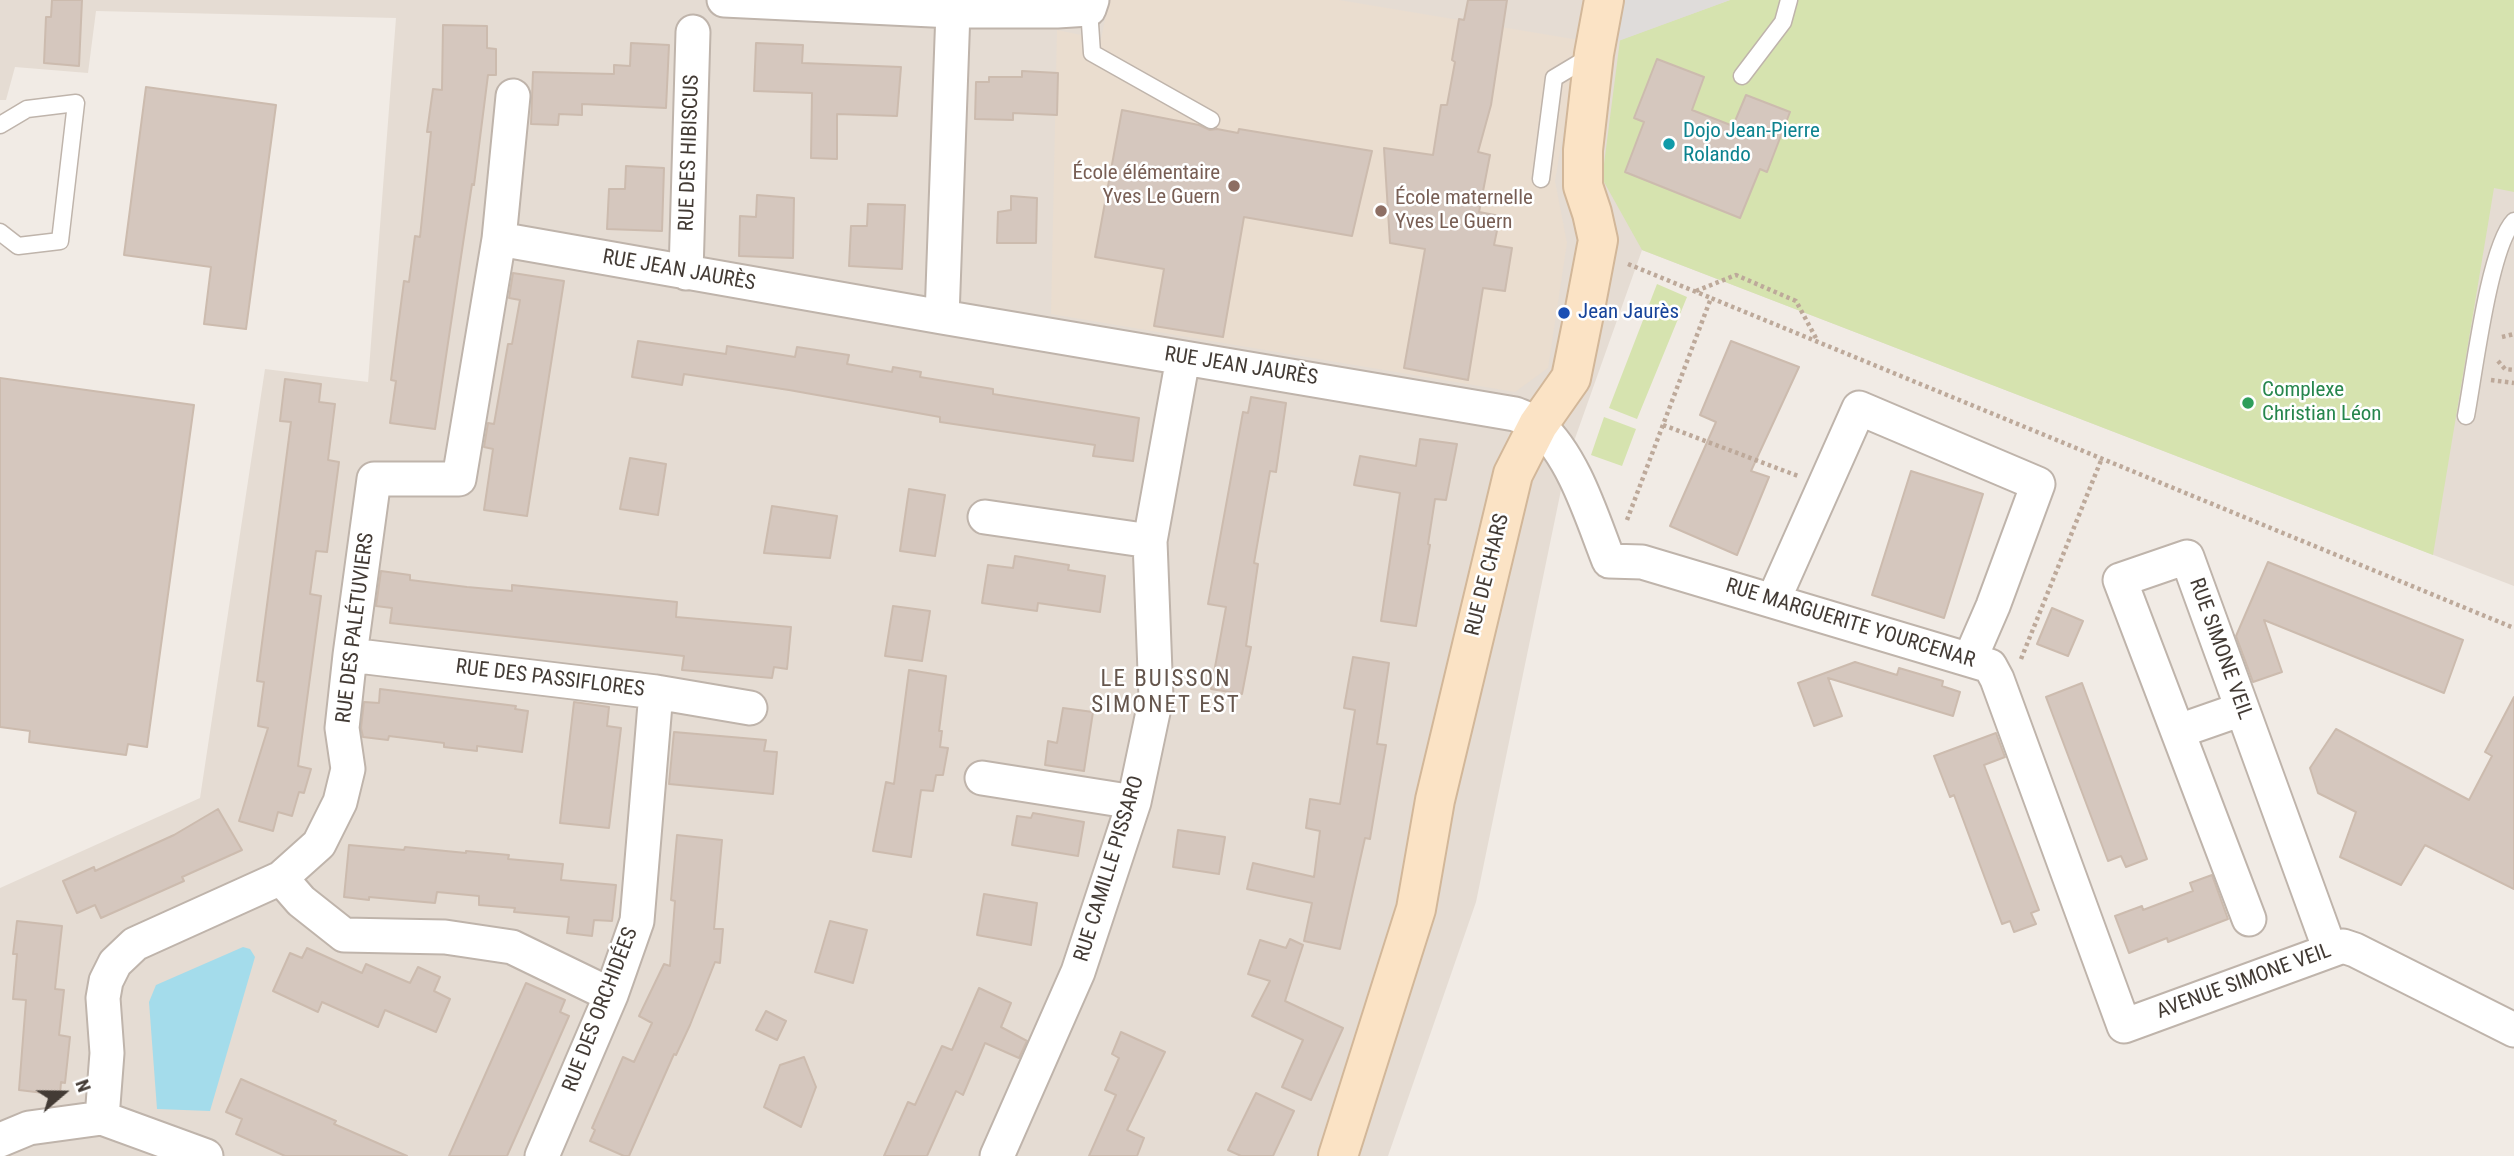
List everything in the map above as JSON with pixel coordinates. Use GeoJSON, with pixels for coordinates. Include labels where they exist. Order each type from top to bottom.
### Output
{"type":"FeatureCollection","features":[{"type":"Feature","properties":{"kind":"street"},"geometry":{"type":"LineString","coordinates":[[724,0],[953,11],[1057,11],[1090,4]]}},
{"type":"Feature","properties":{"kind":"street","name":"RUE DE CHARS"},"geometry":{"type":"LineString","coordinates":[[1338,1156],[1416,909],[1435,800],[1513,474],[1538,425],[1571,378],[1598,240],[1583,186],[1583,150],[1594,54],[1604,0]]}},
{"type":"Feature","properties":{"kind":"street"},"geometry":{"type":"LineString","coordinates":[[942,317],[953,11]]}},
{"type":"Feature","properties":{"kind":"street","name":"RUE DES HIBISCUS"},"geometry":{"type":"LineString","coordinates":[[686,273],[694,32]]}},
{"type":"Feature","properties":{"kind":"street","name":"RUE DES PALÉTUVIERS"},"geometry":{"type":"LineString","coordinates":[[102,1118],[107,1053],[103,998],[106,981],[115,963],[135,944],[281,878],[319,844],[340,802],[348,769],[342,728],[374,479],[459,478],[499,239],[513,96]]}},
{"type":"Feature","properties":{"kind":"street","name":"RUE JEAN JAURÈS"},"geometry":{"type":"LineString","coordinates":[[499,239],[942,317],[1494,409],[1515,414],[1538,425]]}},
{"type":"Feature","properties":{"kind":"street","name":"RUE CAMILLE PISSARO"},"geometry":{"type":"LineString","coordinates":[[997,1156],[1078,972],[1134,802],[1156,698],[1150,541],[1183,358]]}},
{"type":"Feature","properties":{"kind":"street"},"geometry":{"type":"LineString","coordinates":[[1773,601],[1859,408],[2038,484],[1993,606],[1970,659]]}},
{"type":"Feature","properties":{"kind":"street","name":"RUE MARGUERITE YOURCENAR"},"geometry":{"type":"LineString","coordinates":[[1538,425],[1562,455],[1609,561],[1642,562],[1990,666],[2124,1026]]}},
{"type":"Feature","properties":{"kind":"street"},"geometry":{"type":"LineString","coordinates":[[985,517],[1150,541]]}},
{"type":"Feature","properties":{"kind":"street","name":"RUE SIMONE VEIL"},"geometry":{"type":"LineString","coordinates":[[2249,919],[2120,580],[2186,557],[2330,950]]}},
{"type":"Feature","properties":{"kind":"street","name":"RUE DES PASSIFLORES"},"geometry":{"type":"LineString","coordinates":[[350,655],[656,692],[750,708]]}},
{"type":"Feature","properties":{"kind":"street","name":"RUE DES ORCHIDÉES"},"geometry":{"type":"LineString","coordinates":[[542,1156],[611,995],[637,921],[656,692]]}},
{"type":"Feature","properties":{"kind":"street"},"geometry":{"type":"LineString","coordinates":[[2179,730],[2242,709]]}},
{"type":"Feature","properties":{"kind":"street"},"geometry":{"type":"LineString","coordinates":[[982,778],[1134,802]]}},
{"type":"Feature","properties":{"kind":"street"},"geometry":{"type":"LineString","coordinates":[[281,878],[301,901],[344,935],[445,937],[512,947],[611,995]]}},
{"type":"Feature","properties":{"kind":"street","name":"AVENUE SIMONE VEIL"},"geometry":{"type":"LineString","coordinates":[[2124,1026],[2343,946],[2514,1030]]}},
{"type":"Feature","properties":{"kind":"street"},"geometry":{"type":"LineString","coordinates":[[0,1139],[29,1128],[102,1118],[206,1156]]}},
{"type":"Feature","properties":{"kind":"lane"},"geometry":{"type":"LineString","coordinates":[[1742,76],[1783,22],[1789,0]]}},
{"type":"Feature","properties":{"kind":"lane"},"geometry":{"type":"LineString","coordinates":[[1090,4],[1092,53],[1211,120]]}},
{"type":"Feature","properties":{"kind":"lane"},"geometry":{"type":"LineString","coordinates":[[1541,179],[1555,78],[1594,54]]}},
{"type":"Feature","properties":{"kind":"lane"},"geometry":{"type":"LineString","coordinates":[[0,125],[27,109],[76,103],[60,241],[18,246],[0,232]]}},
{"type":"Feature","properties":{"kind":"lane"},"geometry":{"type":"LineString","coordinates":[[2466,416],[2494,261],[2507,227],[2514,220]]}},
{"type":"Feature","properties":{"kind":"path"},"geometry":{"type":"LineString","coordinates":[[1596,251],[1712,298]]}},
{"type":"Feature","properties":{"kind":"path"},"geometry":{"type":"LineString","coordinates":[[1696,291],[1736,275],[1796,301],[1818,341]]}},
{"type":"Feature","properties":{"kind":"path"},"geometry":{"type":"LineString","coordinates":[[2497,341],[2505,335],[2514,334]]}},
{"type":"Feature","properties":{"kind":"path"},"geometry":{"type":"LineString","coordinates":[[2496,351],[2498,361],[2505,369],[2514,370]]}},
{"type":"Feature","properties":{"kind":"path"},"geometry":{"type":"LineString","coordinates":[[1663,425],[1825,486]]}},
{"type":"Feature","properties":{"kind":"path"},"geometry":{"type":"LineString","coordinates":[[1997,679],[2015,674],[2102,458]]}},
{"type":"Feature","properties":{"kind":"shaded area"},"geometry":{"type":"Polygon","coordinates":[[[0,0],[2514,0],[2514,586],[1642,250],[1567,461],[1476,902],[1388,1156],[0,1156],[0,888],[200,798],[265,369],[368,382],[396,18],[96,11],[88,73],[15,67],[6,100],[0,100],[0,0]]]}},
{"type":"Feature","properties":{"kind":"shaded area"},"geometry":{"type":"Polygon","coordinates":[[[1109,0],[1339,0],[1579,40],[1555,181],[1567,243],[1548,368],[1515,392],[1051,314],[1057,30],[1101,39],[1109,0]]]}},
{"type":"Feature","properties":{"kind":"shaded area"},"geometry":{"type":"Polygon","coordinates":[[[1622,0],[1730,0],[1613,43],[1622,0]]]}},
{"type":"Feature","properties":{"kind":"green space","name":"Complexe Christian Léon"},"geometry":{"type":"Polygon","coordinates":[[[1730,0],[2514,0],[2514,192],[2494,188],[2433,555],[1642,250],[1604,182],[1620,40],[1730,0]]]}},
{"type":"Feature","properties":{"kind":"green space"},"geometry":{"type":"Polygon","coordinates":[[[1657,284],[1687,297],[1637,419],[1609,408],[1657,284]]]}},
{"type":"Feature","properties":{"kind":"green space"},"geometry":{"type":"Polygon","coordinates":[[[1604,417],[1636,429],[1622,466],[1591,455],[1604,417]]]}},
{"type":"Feature","properties":{"kind":"water"},"geometry":{"type":"Polygon","coordinates":[[[243,947],[250,949],[255,957],[210,1111],[157,1109],[149,1002],[156,985],[243,947]]]}},
{"type":"Feature","properties":{"kind":"building"},"geometry":{"type":"Polygon","coordinates":[[[52,0],[82,0],[79,66],[44,63],[46,17],[51,17],[52,0]]]}},
{"type":"Feature","properties":{"kind":"building"},"geometry":{"type":"Polygon","coordinates":[[[1468,0],[1507,0],[1491,105],[1478,152],[1490,155],[1479,212],[1500,216],[1494,245],[1512,248],[1505,291],[1483,288],[1468,380],[1404,368],[1425,249],[1390,243],[1384,148],[1433,155],[1441,105],[1447,105],[1459,19],[1464,20],[1468,0]]]}},
{"type":"Feature","properties":{"kind":"building"},"geometry":{"type":"Polygon","coordinates":[[[443,25],[487,26],[487,48],[496,49],[496,75],[488,75],[474,185],[472,184],[435,429],[390,423],[396,381],[391,380],[404,281],[409,282],[415,236],[420,237],[431,132],[427,132],[433,89],[442,90],[443,25]]]}},
{"type":"Feature","properties":{"kind":"building"},"geometry":{"type":"Polygon","coordinates":[[[631,43],[669,45],[666,108],[582,104],[582,115],[559,114],[558,125],[531,124],[533,72],[614,74],[614,65],[630,66],[631,43]]]}},
{"type":"Feature","properties":{"kind":"building"},"geometry":{"type":"Polygon","coordinates":[[[756,43],[803,45],[802,63],[901,67],[897,116],[837,114],[837,159],[811,158],[812,93],[754,91],[756,43]]]}},
{"type":"Feature","properties":{"kind":"building","name":"Dojo Jean-Pierre Rolando"},"geometry":{"type":"Polygon","coordinates":[[[1657,59],[1704,77],[1692,110],[1733,126],[1746,95],[1790,112],[1767,172],[1760,169],[1740,218],[1625,172],[1644,122],[1634,118],[1657,59]]]}},
{"type":"Feature","properties":{"kind":"building"},"geometry":{"type":"Polygon","coordinates":[[[1022,71],[1058,73],[1057,115],[1013,113],[1013,120],[975,119],[976,82],[989,82],[989,77],[1022,77],[1022,71]]]}},
{"type":"Feature","properties":{"kind":"building"},"geometry":{"type":"Polygon","coordinates":[[[146,87],[276,105],[246,329],[204,324],[211,267],[124,255],[146,87]]]}},
{"type":"Feature","properties":{"kind":"building"},"geometry":{"type":"Polygon","coordinates":[[[1122,110],[1199,125],[1210,130],[1238,133],[1239,129],[1372,151],[1352,236],[1244,217],[1223,337],[1154,326],[1164,269],[1095,257],[1122,110]]]}},
{"type":"Feature","properties":{"kind":"building"},"geometry":{"type":"Polygon","coordinates":[[[626,166],[664,168],[662,231],[607,229],[609,189],[625,189],[626,166]]]}},
{"type":"Feature","properties":{"kind":"building"},"geometry":{"type":"Polygon","coordinates":[[[757,195],[794,198],[793,258],[739,256],[740,216],[756,217],[757,195]]]}},
{"type":"Feature","properties":{"kind":"building"},"geometry":{"type":"Polygon","coordinates":[[[1011,196],[1037,198],[1036,243],[997,243],[998,212],[1011,210],[1011,196]]]}},
{"type":"Feature","properties":{"kind":"building"},"geometry":{"type":"Polygon","coordinates":[[[868,204],[905,205],[902,269],[849,266],[851,226],[867,226],[868,204]]]}},
{"type":"Feature","properties":{"kind":"building"},"geometry":{"type":"Polygon","coordinates":[[[513,273],[564,281],[527,516],[484,510],[493,449],[484,447],[488,423],[494,424],[508,344],[512,344],[520,300],[509,298],[513,273]]]}},
{"type":"Feature","properties":{"kind":"building"},"geometry":{"type":"Polygon","coordinates":[[[638,341],[726,354],[727,346],[795,357],[797,347],[849,355],[847,364],[892,372],[893,367],[921,372],[920,377],[993,389],[993,394],[1139,418],[1133,461],[1093,456],[1095,445],[940,422],[940,417],[789,390],[684,374],[682,385],[632,377],[638,341]]]}},
{"type":"Feature","properties":{"kind":"building"},"geometry":{"type":"Polygon","coordinates":[[[1731,341],[1799,367],[1751,471],[1769,477],[1737,555],[1670,526],[1716,422],[1700,415],[1731,341]]]}},
{"type":"Feature","properties":{"kind":"building"},"geometry":{"type":"Polygon","coordinates":[[[0,378],[194,405],[147,747],[128,744],[126,755],[29,742],[30,731],[0,727],[0,378]]]}},
{"type":"Feature","properties":{"kind":"building"},"geometry":{"type":"Polygon","coordinates":[[[285,379],[321,384],[319,402],[335,404],[328,460],[339,462],[327,552],[316,551],[310,594],[321,596],[298,766],[311,769],[304,793],[299,792],[292,816],[278,812],[273,831],[239,821],[268,728],[258,726],[264,682],[257,681],[291,422],[280,421],[285,379]]]}},
{"type":"Feature","properties":{"kind":"building"},"geometry":{"type":"Polygon","coordinates":[[[1251,397],[1286,403],[1276,472],[1270,471],[1254,563],[1258,564],[1246,646],[1251,647],[1242,694],[1211,689],[1226,607],[1208,604],[1243,412],[1248,413],[1251,397]]]}},
{"type":"Feature","properties":{"kind":"building"},"geometry":{"type":"Polygon","coordinates":[[[1420,439],[1457,444],[1446,500],[1435,499],[1416,626],[1381,621],[1400,493],[1354,485],[1360,456],[1416,466],[1420,439]]]}},
{"type":"Feature","properties":{"kind":"building"},"geometry":{"type":"Polygon","coordinates":[[[630,458],[666,464],[658,515],[620,509],[630,458]]]}},
{"type":"Feature","properties":{"kind":"building"},"geometry":{"type":"Polygon","coordinates":[[[1911,471],[1983,494],[1944,618],[1872,595],[1911,471]]]}},
{"type":"Feature","properties":{"kind":"building"},"geometry":{"type":"Polygon","coordinates":[[[909,489],[945,495],[935,556],[900,551],[909,489]]]}},
{"type":"Feature","properties":{"kind":"building"},"geometry":{"type":"Polygon","coordinates":[[[772,506],[837,516],[830,558],[764,553],[772,506]]]}},
{"type":"Feature","properties":{"kind":"building"},"geometry":{"type":"Polygon","coordinates":[[[1015,556],[1069,565],[1068,570],[1105,576],[1100,612],[1038,603],[1037,611],[982,603],[988,565],[1013,568],[1015,556]]]}},
{"type":"Feature","properties":{"kind":"building"},"geometry":{"type":"Polygon","coordinates":[[[2268,562],[2463,640],[2444,693],[2264,620],[2282,672],[2253,682],[2236,636],[2268,562]]]}},
{"type":"Feature","properties":{"kind":"building"},"geometry":{"type":"Polygon","coordinates":[[[381,571],[410,575],[410,580],[467,587],[512,591],[512,585],[677,602],[676,617],[791,627],[787,669],[774,667],[772,678],[682,670],[684,656],[390,623],[392,608],[376,606],[381,571]]]}},
{"type":"Feature","properties":{"kind":"building"},"geometry":{"type":"Polygon","coordinates":[[[893,606],[930,611],[922,661],[885,656],[893,606]]]}},
{"type":"Feature","properties":{"kind":"building"},"geometry":{"type":"Polygon","coordinates":[[[2052,608],[2083,621],[2068,656],[2037,644],[2052,608]]]}},
{"type":"Feature","properties":{"kind":"building"},"geometry":{"type":"Polygon","coordinates":[[[1353,657],[1389,663],[1377,744],[1386,745],[1370,839],[1365,838],[1340,949],[1304,941],[1312,903],[1247,889],[1253,863],[1314,877],[1320,831],[1306,828],[1310,799],[1340,804],[1355,710],[1344,708],[1353,657]]]}},
{"type":"Feature","properties":{"kind":"building"},"geometry":{"type":"Polygon","coordinates":[[[1855,662],[1897,675],[1899,668],[1943,681],[1942,686],[1960,692],[1953,716],[1828,678],[1842,716],[1814,726],[1798,683],[1855,662]]]}},
{"type":"Feature","properties":{"kind":"building"},"geometry":{"type":"Polygon","coordinates":[[[909,670],[946,676],[939,731],[942,731],[940,747],[948,748],[943,775],[936,775],[933,791],[921,790],[911,857],[873,851],[886,782],[894,784],[909,670]]]}},
{"type":"Feature","properties":{"kind":"building"},"geometry":{"type":"Polygon","coordinates":[[[2082,683],[2147,859],[2126,867],[2121,856],[2108,861],[2046,697],[2082,683]]]}},
{"type":"Feature","properties":{"kind":"building"},"geometry":{"type":"Polygon","coordinates":[[[380,689],[516,706],[515,709],[528,711],[522,752],[477,746],[477,751],[444,747],[444,743],[389,736],[388,740],[363,737],[361,728],[364,702],[379,703],[380,689]]]}},
{"type":"Feature","properties":{"kind":"building"},"geometry":{"type":"Polygon","coordinates":[[[2514,697],[2514,889],[2425,845],[2401,885],[2340,857],[2356,812],[2318,793],[2310,768],[2336,729],[2469,800],[2492,756],[2485,752],[2514,697]]]}},
{"type":"Feature","properties":{"kind":"building"},"geometry":{"type":"Polygon","coordinates":[[[574,702],[609,707],[607,726],[621,728],[609,828],[560,823],[574,702]]]}},
{"type":"Feature","properties":{"kind":"building"},"geometry":{"type":"Polygon","coordinates":[[[1063,708],[1093,712],[1084,771],[1045,765],[1048,741],[1057,743],[1063,708]]]}},
{"type":"Feature","properties":{"kind":"building"},"geometry":{"type":"Polygon","coordinates":[[[674,732],[766,740],[764,751],[777,752],[773,794],[669,784],[674,732]]]}},
{"type":"Feature","properties":{"kind":"building"},"geometry":{"type":"Polygon","coordinates":[[[1996,733],[2005,757],[1984,765],[2039,910],[2031,913],[2036,924],[2014,932],[2010,921],[2002,924],[1954,795],[1950,797],[1934,756],[1996,733]]]}},
{"type":"Feature","properties":{"kind":"building"},"geometry":{"type":"Polygon","coordinates":[[[218,809],[242,850],[182,877],[184,881],[101,918],[95,905],[77,913],[63,881],[94,867],[95,871],[174,835],[218,809]]]}},
{"type":"Feature","properties":{"kind":"building"},"geometry":{"type":"Polygon","coordinates":[[[1033,813],[1084,822],[1078,856],[1012,845],[1017,816],[1031,818],[1033,813]]]}},
{"type":"Feature","properties":{"kind":"building"},"geometry":{"type":"Polygon","coordinates":[[[1178,830],[1225,837],[1219,874],[1173,867],[1178,830]]]}},
{"type":"Feature","properties":{"kind":"building"},"geometry":{"type":"Polygon","coordinates":[[[677,835],[722,840],[714,929],[723,929],[720,963],[715,962],[690,1025],[676,1055],[674,1054],[629,1156],[624,1156],[590,1141],[595,1130],[592,1128],[623,1057],[634,1062],[652,1023],[639,1016],[664,964],[670,966],[675,901],[671,900],[677,835]]]}},
{"type":"Feature","properties":{"kind":"building"},"geometry":{"type":"Polygon","coordinates":[[[349,845],[404,850],[405,847],[466,851],[509,855],[508,859],[563,864],[561,880],[616,885],[612,921],[594,920],[592,936],[567,933],[569,917],[514,912],[515,908],[479,905],[479,896],[437,892],[435,903],[344,897],[349,845]]]}},
{"type":"Feature","properties":{"kind":"building"},"geometry":{"type":"Polygon","coordinates":[[[2212,875],[2228,919],[2168,942],[2167,938],[2129,953],[2115,916],[2142,906],[2143,910],[2193,891],[2190,883],[2212,875]]]}},
{"type":"Feature","properties":{"kind":"building"},"geometry":{"type":"Polygon","coordinates":[[[984,894],[1037,903],[1031,945],[977,935],[984,894]]]}},
{"type":"Feature","properties":{"kind":"building"},"geometry":{"type":"Polygon","coordinates":[[[17,921],[62,926],[55,989],[64,990],[59,1035],[70,1037],[65,1083],[61,1082],[60,1095],[19,1090],[26,1000],[13,999],[17,954],[13,954],[17,921]]]}},
{"type":"Feature","properties":{"kind":"building"},"geometry":{"type":"Polygon","coordinates":[[[830,921],[867,930],[853,983],[815,972],[830,921]]]}},
{"type":"Feature","properties":{"kind":"building"},"geometry":{"type":"Polygon","coordinates":[[[1290,939],[1303,945],[1285,1001],[1343,1028],[1311,1100],[1282,1087],[1303,1040],[1252,1016],[1270,981],[1248,974],[1260,940],[1286,948],[1290,939]]]}},
{"type":"Feature","properties":{"kind":"building"},"geometry":{"type":"Polygon","coordinates":[[[307,948],[362,973],[366,964],[410,983],[418,967],[440,977],[434,991],[450,999],[436,1032],[385,1010],[378,1027],[322,1002],[318,1012],[273,991],[290,953],[302,958],[307,948]]]}},
{"type":"Feature","properties":{"kind":"building"},"geometry":{"type":"Polygon","coordinates":[[[526,983],[565,1000],[560,1012],[569,1016],[507,1156],[449,1156],[526,983]]]}},
{"type":"Feature","properties":{"kind":"building"},"geometry":{"type":"Polygon","coordinates":[[[979,988],[1011,1003],[1001,1027],[1027,1041],[1019,1058],[985,1043],[963,1095],[956,1091],[927,1156],[884,1156],[908,1102],[915,1105],[942,1046],[952,1050],[979,988]]]}},
{"type":"Feature","properties":{"kind":"building"},"geometry":{"type":"Polygon","coordinates":[[[766,1011],[786,1021],[777,1040],[756,1030],[766,1011]]]}},
{"type":"Feature","properties":{"kind":"building"},"geometry":{"type":"Polygon","coordinates":[[[1121,1032],[1165,1052],[1127,1130],[1144,1138],[1137,1156],[1089,1156],[1116,1095],[1105,1090],[1119,1058],[1112,1054],[1121,1032]]]}},
{"type":"Feature","properties":{"kind":"building"},"geometry":{"type":"Polygon","coordinates":[[[804,1057],[816,1087],[801,1127],[764,1107],[780,1065],[804,1057]]]}},
{"type":"Feature","properties":{"kind":"building"},"geometry":{"type":"Polygon","coordinates":[[[241,1079],[407,1156],[285,1156],[236,1134],[242,1119],[226,1112],[241,1079]]]}},
{"type":"Feature","properties":{"kind":"building"},"geometry":{"type":"Polygon","coordinates":[[[1256,1093],[1294,1111],[1273,1156],[1241,1156],[1228,1150],[1256,1093]]]}},
{"type":"Feature","properties":{"kind":"place","name":"Dojo Jean-Pierre Rolando"},"geometry":{"type":"Point","coordinates":[1669,144]}},
{"type":"Feature","properties":{"kind":"place","name":"École élémentaire Yves Le Guern"},"geometry":{"type":"Point","coordinates":[1234,186]}},
{"type":"Feature","properties":{"kind":"place","name":"École maternelle Yves Le Guern"},"geometry":{"type":"Point","coordinates":[1381,211]}},
{"type":"Feature","properties":{"kind":"place","name":"Jean Jaurès"},"geometry":{"type":"Point","coordinates":[1564,313]}},
{"type":"Feature","properties":{"kind":"place","name":"Complexe Christian Léon"},"geometry":{"type":"Point","coordinates":[2248,403]}},
{"type":"Feature","properties":{"kind":"district","name":"LE BUISSON SIMONET EST"},"geometry":{"type":"Point","coordinates":[1166,693]}}]}
